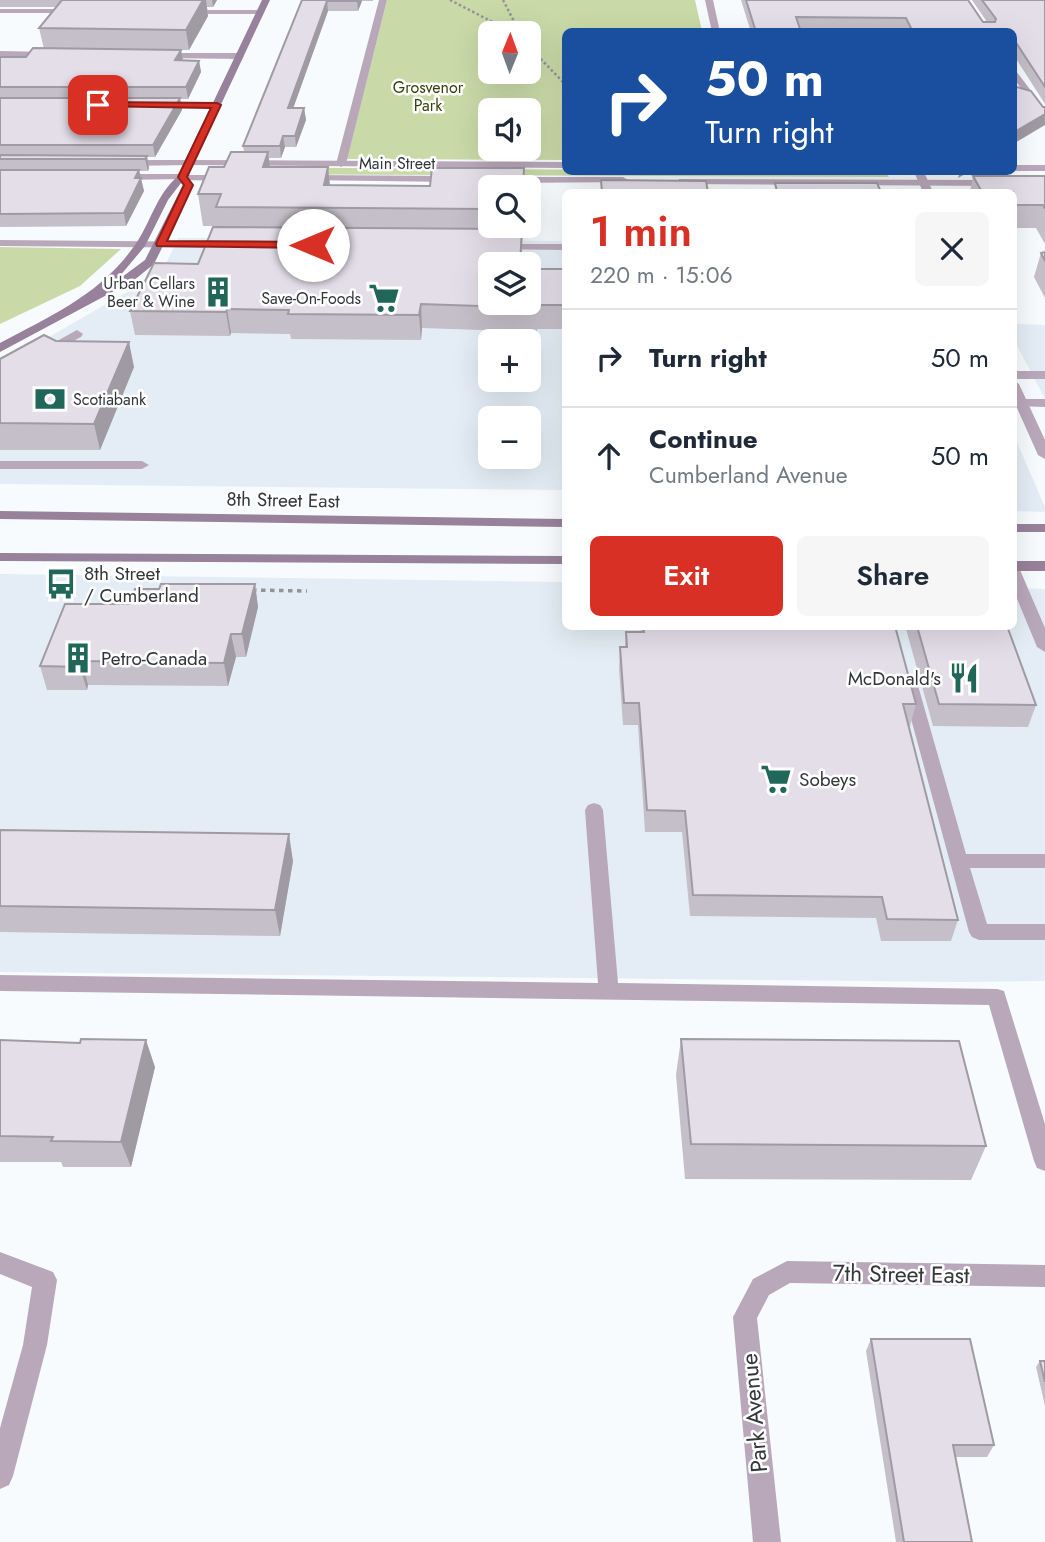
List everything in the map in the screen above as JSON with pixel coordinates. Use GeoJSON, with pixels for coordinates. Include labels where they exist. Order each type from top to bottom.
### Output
{"type":"FeatureCollection","features":[{"type":"Feature","properties":{"kind":"main road"},"geometry":{"type":"LineString","coordinates":[[87,302],[126,265],[142,244],[171,185],[183,177],[266,0]]}},
{"type":"Feature","properties":{"kind":"main road"},"geometry":{"type":"LineString","coordinates":[[0,348],[129,279],[149,262],[161,244],[188,185],[183,177]]}},
{"type":"Feature","properties":{"kind":"main road","name":"8th Street East"},"geometry":{"type":"LineString","coordinates":[[0,515],[562,523]]}},
{"type":"Feature","properties":{"kind":"main road"},"geometry":{"type":"LineString","coordinates":[[1017,528],[1045,528]]}},
{"type":"Feature","properties":{"kind":"main road"},"geometry":{"type":"LineString","coordinates":[[0,556],[562,560]]}},
{"type":"Feature","properties":{"kind":"main road"},"geometry":{"type":"LineString","coordinates":[[1017,568],[1045,566]]}},
{"type":"Feature","properties":{"kind":"street"},"geometry":{"type":"LineString","coordinates":[[341,164],[383,0]]}},
{"type":"Feature","properties":{"kind":"street"},"geometry":{"type":"LineString","coordinates":[[709,0],[715,28]]}},
{"type":"Feature","properties":{"kind":"street"},"geometry":{"type":"LineString","coordinates":[[0,10],[89,11]]}},
{"type":"Feature","properties":{"kind":"street"},"geometry":{"type":"LineString","coordinates":[[173,12],[260,12]]}},
{"type":"Feature","properties":{"kind":"street"},"geometry":{"type":"LineString","coordinates":[[0,54],[67,55]]}},
{"type":"Feature","properties":{"kind":"street"},"geometry":{"type":"LineString","coordinates":[[149,55],[240,56]]}},
{"type":"Feature","properties":{"kind":"street"},"geometry":{"type":"LineString","coordinates":[[1017,76],[1045,116]]}},
{"type":"Feature","properties":{"kind":"street"},"geometry":{"type":"LineString","coordinates":[[144,105],[217,105]]}},
{"type":"Feature","properties":{"kind":"street","name":"Main Street"},"geometry":{"type":"LineString","coordinates":[[111,163],[562,165]]}},
{"type":"Feature","properties":{"kind":"street"},"geometry":{"type":"LineString","coordinates":[[1017,168],[1045,168]]}},
{"type":"Feature","properties":{"kind":"street"},"geometry":{"type":"LineString","coordinates":[[107,177],[245,178]]}},
{"type":"Feature","properties":{"kind":"street","name":"Main Street"},"geometry":{"type":"LineString","coordinates":[[299,178],[466,179]]}},
{"type":"Feature","properties":{"kind":"street"},"geometry":{"type":"LineString","coordinates":[[541,180],[634,180]]}},
{"type":"Feature","properties":{"kind":"street"},"geometry":{"type":"LineString","coordinates":[[675,181],[926,187],[1004,183]]}},
{"type":"Feature","properties":{"kind":"street"},"geometry":{"type":"LineString","coordinates":[[0,243],[243,245]]}},
{"type":"Feature","properties":{"kind":"street"},"geometry":{"type":"LineString","coordinates":[[481,247],[562,247]]}},
{"type":"Feature","properties":{"kind":"street"},"geometry":{"type":"LineString","coordinates":[[35,357],[77,334]]}},
{"type":"Feature","properties":{"kind":"street"},"geometry":{"type":"LineString","coordinates":[[1017,375],[1045,375]]}},
{"type":"Feature","properties":{"kind":"street"},"geometry":{"type":"LineString","coordinates":[[1017,392],[1045,455]]}},
{"type":"Feature","properties":{"kind":"street"},"geometry":{"type":"LineString","coordinates":[[1022,403],[1045,403]]}},
{"type":"Feature","properties":{"kind":"street"},"geometry":{"type":"LineString","coordinates":[[0,465],[142,466]]}},
{"type":"Feature","properties":{"kind":"street"},"geometry":{"type":"LineString","coordinates":[[1017,578],[1045,648]]}},
{"type":"Feature","properties":{"kind":"street"},"geometry":{"type":"LineString","coordinates":[[905,666],[979,932],[1045,932]]}},
{"type":"Feature","properties":{"kind":"street"},"geometry":{"type":"LineString","coordinates":[[594,810],[609,991]]}},
{"type":"Feature","properties":{"kind":"street"},"geometry":{"type":"LineString","coordinates":[[960,861],[1045,862]]}},
{"type":"Feature","properties":{"kind":"street"},"geometry":{"type":"LineString","coordinates":[[0,983],[997,997],[1045,1161]]}},
{"type":"Feature","properties":{"kind":"street"},"geometry":{"type":"LineString","coordinates":[[0,1263],[45,1280],[35,1345],[0,1476]]}},
{"type":"Feature","properties":{"kind":"street","name":"7th Street East"},"geometry":{"type":"LineString","coordinates":[[761,1286],[787,1272],[1045,1276]]}},
{"type":"Feature","properties":{"kind":"street","name":"Park Avenue"},"geometry":{"type":"LineString","coordinates":[[761,1286],[746,1317],[767,1542]]}},
{"type":"Feature","properties":{"kind":"path"},"geometry":{"type":"LineString","coordinates":[[450,0],[491,21]]}},
{"type":"Feature","properties":{"kind":"path"},"geometry":{"type":"LineString","coordinates":[[503,0],[514,21]]}},
{"type":"Feature","properties":{"kind":"path"},"geometry":{"type":"LineString","coordinates":[[541,59],[562,81]]}},
{"type":"Feature","properties":{"kind":"path"},"geometry":{"type":"LineString","coordinates":[[252,590],[307,591]]}},
{"type":"Feature","properties":{"kind":"shaded area"},"geometry":{"type":"Polygon","coordinates":[[[178,238],[562,241],[562,490],[0,484],[0,365],[162,272],[178,238]]]}},
{"type":"Feature","properties":{"kind":"shaded area"},"geometry":{"type":"Polygon","coordinates":[[[1017,324],[1045,325],[1045,399],[1017,346],[1017,324]]]}},
{"type":"Feature","properties":{"kind":"shaded area"},"geometry":{"type":"Polygon","coordinates":[[[1017,442],[1045,507],[1045,512],[1017,511],[1017,442]]]}},
{"type":"Feature","properties":{"kind":"shaded area"},"geometry":{"type":"Polygon","coordinates":[[[0,574],[562,582],[562,630],[1017,630],[1017,588],[1045,589],[1045,981],[0,972],[0,574]]]}},
{"type":"Feature","properties":{"kind":"green space","name":"Grosvenor Park"},"geometry":{"type":"Polygon","coordinates":[[[387,0],[695,0],[701,28],[562,28],[562,160],[541,160],[541,98],[478,98],[478,160],[347,159],[387,0]]]}},
{"type":"Feature","properties":{"kind":"green space"},"geometry":{"type":"Polygon","coordinates":[[[220,167],[562,170],[562,175],[889,177],[541,175],[217,174],[220,167]]]}},
{"type":"Feature","properties":{"kind":"green space"},"geometry":{"type":"Polygon","coordinates":[[[0,247],[121,249],[80,286],[0,324],[0,247]]]}},
{"type":"Feature","properties":{"kind":"building"},"geometry":{"type":"Polygon","coordinates":[[[62,0],[203,0],[186,30],[39,28],[62,0]]]}},
{"type":"Feature","properties":{"kind":"building"},"geometry":{"type":"Polygon","coordinates":[[[302,0],[357,1],[327,1],[288,108],[304,108],[295,136],[283,136],[280,146],[243,146],[302,0]]]}},
{"type":"Feature","properties":{"kind":"building"},"geometry":{"type":"Polygon","coordinates":[[[746,0],[968,0],[983,22],[995,22],[996,19],[982,0],[1045,0],[1045,87],[1017,44],[1017,28],[911,28],[906,18],[796,17],[800,28],[755,28],[746,0]]]}},
{"type":"Feature","properties":{"kind":"building"},"geometry":{"type":"Polygon","coordinates":[[[33,48],[181,50],[175,60],[199,61],[186,87],[0,87],[0,57],[26,57],[33,48]]]}},
{"type":"Feature","properties":{"kind":"building"},"geometry":{"type":"Polygon","coordinates":[[[1017,87],[1031,91],[1045,107],[1045,114],[1017,131],[1017,87]]]}},
{"type":"Feature","properties":{"kind":"building"},"geometry":{"type":"Polygon","coordinates":[[[0,98],[180,98],[153,145],[0,145],[0,98]]]}},
{"type":"Feature","properties":{"kind":"building"},"geometry":{"type":"Polygon","coordinates":[[[231,152],[268,152],[263,167],[328,167],[324,185],[430,186],[432,168],[524,168],[524,175],[478,175],[478,209],[216,207],[221,194],[198,194],[209,167],[224,167],[231,152]]]}},
{"type":"Feature","properties":{"kind":"building"},"geometry":{"type":"Polygon","coordinates":[[[0,155],[147,156],[145,159],[0,159],[0,155]]]}},
{"type":"Feature","properties":{"kind":"building"},"geometry":{"type":"Polygon","coordinates":[[[0,170],[139,170],[135,178],[141,178],[124,213],[0,214],[0,170]]]}},
{"type":"Feature","properties":{"kind":"building"},"geometry":{"type":"Polygon","coordinates":[[[973,176],[1045,176],[1045,209],[1043,205],[1017,205],[1017,189],[980,189],[973,176]]]}},
{"type":"Feature","properties":{"kind":"building"},"geometry":{"type":"Polygon","coordinates":[[[601,180],[706,181],[707,189],[602,189],[601,180]]]}},
{"type":"Feature","properties":{"kind":"building"},"geometry":{"type":"Polygon","coordinates":[[[775,183],[877,183],[880,189],[776,189],[775,183]]]}},
{"type":"Feature","properties":{"kind":"building"},"geometry":{"type":"Polygon","coordinates":[[[213,227],[478,229],[478,238],[521,238],[521,252],[478,252],[478,306],[421,304],[419,315],[288,314],[289,310],[227,309],[226,312],[130,311],[154,263],[198,264],[213,227]]]}},
{"type":"Feature","properties":{"kind":"building"},"geometry":{"type":"Polygon","coordinates":[[[541,269],[562,269],[562,305],[541,305],[541,269]]]}},
{"type":"Feature","properties":{"kind":"building"},"geometry":{"type":"Polygon","coordinates":[[[44,335],[56,341],[129,342],[94,424],[0,423],[0,359],[44,335]]]}},
{"type":"Feature","properties":{"kind":"building"},"geometry":{"type":"Polygon","coordinates":[[[161,584],[255,584],[242,634],[231,634],[224,663],[82,661],[80,667],[40,666],[65,604],[130,604],[135,589],[159,589],[161,584]]]}},
{"type":"Feature","properties":{"kind":"building","name":"Sobeys"},"geometry":{"type":"Polygon","coordinates":[[[896,630],[916,704],[903,704],[958,920],[887,919],[882,897],[693,895],[685,811],[647,810],[639,703],[624,703],[620,647],[627,647],[626,632],[896,630]]]}},
{"type":"Feature","properties":{"kind":"building","name":"McDonald's"},"geometry":{"type":"Polygon","coordinates":[[[918,630],[1008,630],[1036,705],[939,704],[918,630]]]}},
{"type":"Feature","properties":{"kind":"building"},"geometry":{"type":"Polygon","coordinates":[[[0,830],[289,834],[275,910],[0,906],[0,830]]]}},
{"type":"Feature","properties":{"kind":"building"},"geometry":{"type":"Polygon","coordinates":[[[81,1039],[146,1040],[121,1142],[51,1141],[53,1137],[0,1136],[0,1040],[80,1043],[81,1039]]]}},
{"type":"Feature","properties":{"kind":"building"},"geometry":{"type":"Polygon","coordinates":[[[681,1039],[959,1041],[986,1146],[691,1144],[681,1039]]]}},
{"type":"Feature","properties":{"kind":"building"},"geometry":{"type":"Polygon","coordinates":[[[871,1339],[970,1339],[994,1445],[953,1445],[972,1542],[904,1542],[871,1339]]]}},
{"type":"Feature","properties":{"kind":"building"},"geometry":{"type":"Polygon","coordinates":[[[1040,1361],[1045,1361],[1045,1382],[1040,1361]]]}},
{"type":"Feature","properties":{"kind":"place","name":"Urban Cellars Beer & Wine"},"geometry":{"type":"Point","coordinates":[218,292]}},
{"type":"Feature","properties":{"kind":"place","name":"Save-On-Foods"},"geometry":{"type":"Point","coordinates":[384,298]}},
{"type":"Feature","properties":{"kind":"place","name":"Scotiabank"},"geometry":{"type":"Point","coordinates":[50,399]}},
{"type":"Feature","properties":{"kind":"place","name":"8th Street / Cumberland"},"geometry":{"type":"Point","coordinates":[61,584]}},
{"type":"Feature","properties":{"kind":"place","name":"Petro-Canada"},"geometry":{"type":"Point","coordinates":[78,658]}},
{"type":"Feature","properties":{"kind":"place","name":"McDonald's"},"geometry":{"type":"Point","coordinates":[964,678]}},
{"type":"Feature","properties":{"kind":"place","name":"Sobeys"},"geometry":{"type":"Point","coordinates":[776,779]}},
{"type":"Feature","properties":{"kind":"route"},"geometry":{"type":"LineString","coordinates":[[98,105],[217,105],[183,177],[188,185],[161,244],[313,245]]}}]}
